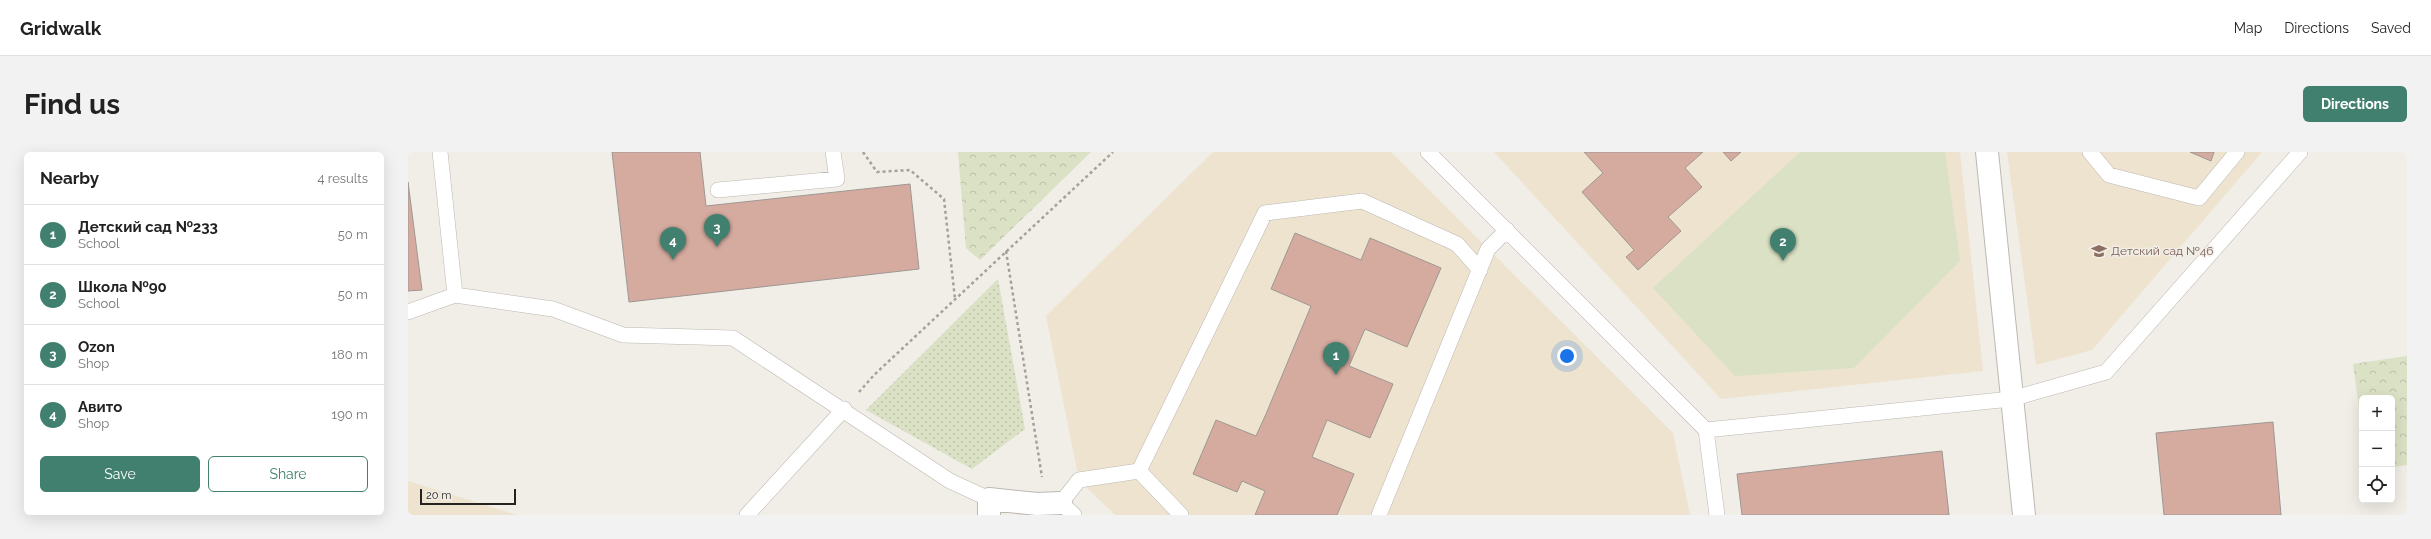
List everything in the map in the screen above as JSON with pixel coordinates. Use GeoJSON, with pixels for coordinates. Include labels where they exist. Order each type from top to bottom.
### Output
{"type":"FeatureCollection","features":[{"type":"Feature","properties":{"kind":"street"},"geometry":{"type":"LineString","coordinates":[[1988,152],[2011,399],[2024,515]]}},
{"type":"Feature","properties":{"kind":"street"},"geometry":{"type":"LineString","coordinates":[[989,507],[1060,507]]}},
{"type":"Feature","properties":{"kind":"lane"},"geometry":{"type":"LineString","coordinates":[[440,152],[455,295]]}},
{"type":"Feature","properties":{"kind":"lane"},"geometry":{"type":"LineString","coordinates":[[718,190],[837,179],[833,152]]}},
{"type":"Feature","properties":{"kind":"lane"},"geometry":{"type":"LineString","coordinates":[[1428,152],[1706,430],[1717,515]]}},
{"type":"Feature","properties":{"kind":"lane"},"geometry":{"type":"LineString","coordinates":[[2090,152],[2109,175],[2199,198],[2237,152]]}},
{"type":"Feature","properties":{"kind":"lane"},"geometry":{"type":"LineString","coordinates":[[1706,430],[2011,399],[2106,372],[2300,152]]}},
{"type":"Feature","properties":{"kind":"lane"},"geometry":{"type":"LineString","coordinates":[[1139,471],[1265,214],[1362,201],[1457,244],[1480,270]]}},
{"type":"Feature","properties":{"kind":"lane"},"geometry":{"type":"LineString","coordinates":[[1378,515],[1488,249],[1507,230]]}},
{"type":"Feature","properties":{"kind":"lane"},"geometry":{"type":"LineString","coordinates":[[408,312],[455,295],[553,309],[623,335],[734,338],[844,409],[989,507]]}},
{"type":"Feature","properties":{"kind":"lane"},"geometry":{"type":"LineString","coordinates":[[747,515],[844,409]]}},
{"type":"Feature","properties":{"kind":"lane"},"geometry":{"type":"LineString","coordinates":[[1060,507],[1079,480],[1139,471]]}},
{"type":"Feature","properties":{"kind":"lane"},"geometry":{"type":"LineString","coordinates":[[1139,471],[1181,515]]}},
{"type":"Feature","properties":{"kind":"path"},"geometry":{"type":"LineString","coordinates":[[863,152],[877,172],[910,170],[944,199],[955,298]]}},
{"type":"Feature","properties":{"kind":"path"},"geometry":{"type":"LineString","coordinates":[[844,409],[874,375],[1113,152]]}},
{"type":"Feature","properties":{"kind":"path"},"geometry":{"type":"LineString","coordinates":[[1006,251],[1060,507]]}},
{"type":"Feature","properties":{"kind":"shaded area"},"geometry":{"type":"Polygon","coordinates":[[[1213,152],[1391,152],[1673,433],[1690,515],[1115,515],[1079,480],[1046,316],[1213,152]]]}},
{"type":"Feature","properties":{"kind":"shaded area"},"geometry":{"type":"Polygon","coordinates":[[[1494,152],[1960,152],[1983,371],[1721,399],[1494,152]]]}},
{"type":"Feature","properties":{"kind":"shaded area","name":"Детский сад №46"},"geometry":{"type":"Polygon","coordinates":[[[2007,152],[2262,152],[2092,350],[2036,365],[2007,152]]]}},
{"type":"Feature","properties":{"kind":"shaded area"},"geometry":{"type":"Polygon","coordinates":[[[408,481],[517,515],[408,515],[408,481]]]}},
{"type":"Feature","properties":{"kind":"green space"},"geometry":{"type":"Polygon","coordinates":[[[958,152],[1091,152],[980,260],[966,248],[958,152]]]}},
{"type":"Feature","properties":{"kind":"green space"},"geometry":{"type":"Polygon","coordinates":[[[1800,152],[1945,152],[1960,261],[1854,368],[1735,376],[1653,288],[1800,152]]]}},
{"type":"Feature","properties":{"kind":"green space"},"geometry":{"type":"Polygon","coordinates":[[[998,279],[1025,429],[972,469],[866,410],[998,279]]]}},
{"type":"Feature","properties":{"kind":"green space"},"geometry":{"type":"Polygon","coordinates":[[[2407,356],[2407,465],[2395,467],[2395,395],[2359,395],[2359,408],[2353,364],[2407,356]]]}},
{"type":"Feature","properties":{"kind":"building"},"geometry":{"type":"Polygon","coordinates":[[[612,152],[700,152],[706,206],[910,184],[919,269],[629,302],[612,152]]]}},
{"type":"Feature","properties":{"kind":"building"},"geometry":{"type":"Polygon","coordinates":[[[1584,152],[1703,152],[1685,168],[1702,187],[1668,217],[1681,231],[1638,270],[1626,257],[1634,250],[1582,192],[1603,173],[1584,152]]]}},
{"type":"Feature","properties":{"kind":"building"},"geometry":{"type":"Polygon","coordinates":[[[1723,152],[1741,152],[1731,161],[1723,152]]]}},
{"type":"Feature","properties":{"kind":"building"},"geometry":{"type":"Polygon","coordinates":[[[2190,152],[2214,152],[2211,161],[2190,152]]]}},
{"type":"Feature","properties":{"kind":"building"},"geometry":{"type":"Polygon","coordinates":[[[408,182],[422,290],[408,291],[408,182]]]}},
{"type":"Feature","properties":{"kind":"building"},"geometry":{"type":"Polygon","coordinates":[[[1295,233],[1361,260],[1370,238],[1441,268],[1407,347],[1365,329],[1349,366],[1393,384],[1370,438],[1327,420],[1312,457],[1354,474],[1337,515],[1255,515],[1265,491],[1242,481],[1237,492],[1193,474],[1216,420],[1256,436],[1266,414],[1311,306],[1271,289],[1295,233]]]}},
{"type":"Feature","properties":{"kind":"building"},"geometry":{"type":"Polygon","coordinates":[[[2273,422],[2281,515],[2164,515],[2156,433],[2273,422]]]}},
{"type":"Feature","properties":{"kind":"building"},"geometry":{"type":"Polygon","coordinates":[[[1942,451],[1949,515],[1742,515],[1737,474],[1942,451]]]}},
{"type":"Feature","properties":{"kind":"place","name":"Ozon"},"geometry":{"type":"Point","coordinates":[717,247]}},
{"type":"Feature","properties":{"kind":"place","name":"Детский сад №46"},"geometry":{"type":"Point","coordinates":[2099,251]}},
{"type":"Feature","properties":{"kind":"place","name":"Авито"},"geometry":{"type":"Point","coordinates":[673,260]}},
{"type":"Feature","properties":{"kind":"place","name":"Школа №90"},"geometry":{"type":"Point","coordinates":[1783,261]}},
{"type":"Feature","properties":{"kind":"place","name":"Детский сад №233"},"geometry":{"type":"Point","coordinates":[1336,375]}}]}
